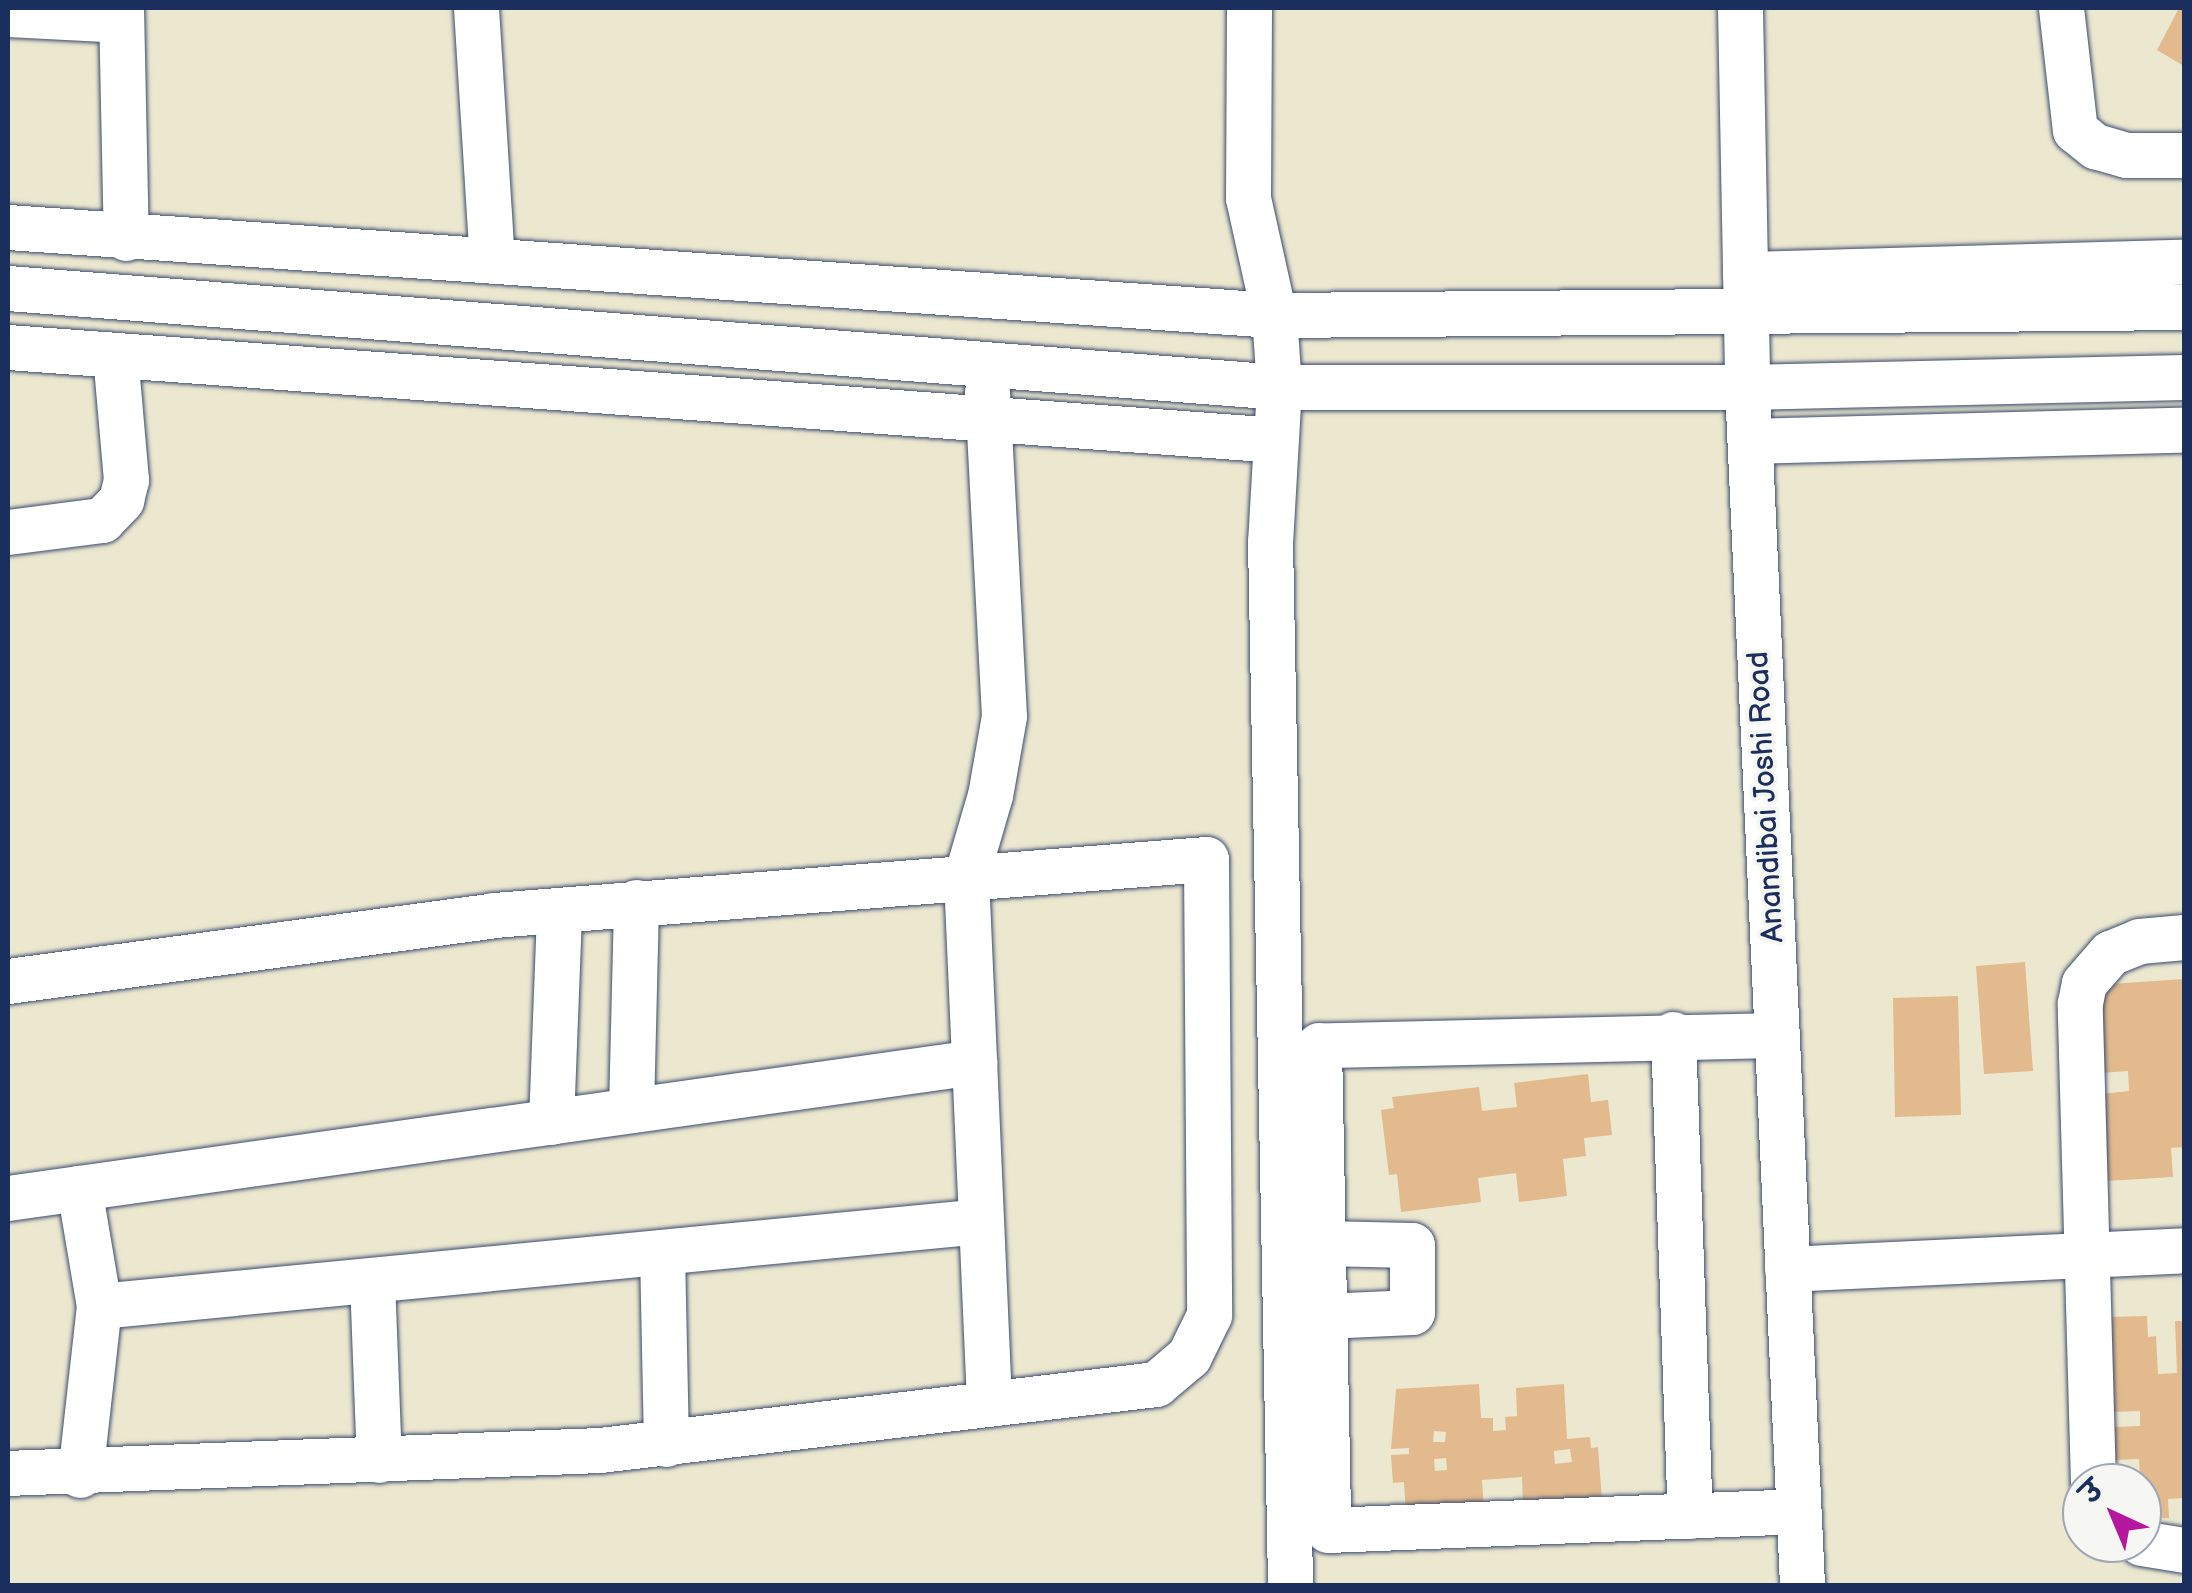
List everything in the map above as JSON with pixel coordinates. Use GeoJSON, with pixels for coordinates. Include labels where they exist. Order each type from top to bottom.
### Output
{"type":"FeatureCollection","features":[{"type":"Feature","properties":{"kind":"street"},"geometry":{"type":"LineString","coordinates":[[476,8],[492,260]]}},
{"type":"Feature","properties":{"kind":"street"},"geometry":{"type":"LineString","coordinates":[[1249,8],[1248,198],[1274,315],[1279,387],[1270,541],[1290,1586]]}},
{"type":"Feature","properties":{"kind":"street","name":"Anandibai Joshi Road"},"geometry":{"type":"LineString","coordinates":[[1740,8],[1747,388],[1802,1586]]}},
{"type":"Feature","properties":{"kind":"street"},"geometry":{"type":"LineString","coordinates":[[2061,8],[2075,130],[2095,146],[2126,155],[2184,155]]}},
{"type":"Feature","properties":{"kind":"street"},"geometry":{"type":"LineString","coordinates":[[8,14],[121,14],[126,238]]}},
{"type":"Feature","properties":{"kind":"street"},"geometry":{"type":"LineString","coordinates":[[8,228],[1274,315],[1746,294],[2184,262]]}},
{"type":"Feature","properties":{"kind":"street"},"geometry":{"type":"LineString","coordinates":[[580,337],[585,267]]}},
{"type":"Feature","properties":{"kind":"street"},"geometry":{"type":"LineString","coordinates":[[8,288],[580,337],[1279,387],[1747,388],[2184,377]]}},
{"type":"Feature","properties":{"kind":"street"},"geometry":{"type":"LineString","coordinates":[[1746,294],[2184,307]]}},
{"type":"Feature","properties":{"kind":"street"},"geometry":{"type":"LineString","coordinates":[[8,347],[1276,440]]}},
{"type":"Feature","properties":{"kind":"street"},"geometry":{"type":"LineString","coordinates":[[8,532],[102,520],[121,500],[126,480],[114,355]]}},
{"type":"Feature","properties":{"kind":"street"},"geometry":{"type":"LineString","coordinates":[[985,365],[1004,716],[990,795],[966,878],[989,1401]]}},
{"type":"Feature","properties":{"kind":"street"},"geometry":{"type":"LineString","coordinates":[[1750,442],[2184,430]]}},
{"type":"Feature","properties":{"kind":"street"},"geometry":{"type":"LineString","coordinates":[[8,981],[636,902],[1206,859],[1208,1315],[1189,1356],[1156,1384],[989,1401],[666,1444],[80,1475],[8,1473]]}},
{"type":"Feature","properties":{"kind":"street"},"geometry":{"type":"LineString","coordinates":[[631,1110],[636,902]]}},
{"type":"Feature","properties":{"kind":"street"},"geometry":{"type":"LineString","coordinates":[[552,1122],[559,910]]}},
{"type":"Feature","properties":{"kind":"street"},"geometry":{"type":"LineString","coordinates":[[2093,1463],[2084,983],[2110,953],[2139,940],[2184,937]]}},
{"type":"Feature","properties":{"kind":"street"},"geometry":{"type":"LineString","coordinates":[[1673,1034],[1690,1516]]}},
{"type":"Feature","properties":{"kind":"street"},"geometry":{"type":"LineString","coordinates":[[1776,1034],[1319,1044],[1328,1530],[1800,1511]]}},
{"type":"Feature","properties":{"kind":"street"},"geometry":{"type":"LineString","coordinates":[[8,1198],[974,1062]]}},
{"type":"Feature","properties":{"kind":"street"},"geometry":{"type":"LineString","coordinates":[[78,1188],[99,1306],[80,1475]]}},
{"type":"Feature","properties":{"kind":"street"},"geometry":{"type":"LineString","coordinates":[[99,1306],[980,1221]]}},
{"type":"Feature","properties":{"kind":"street"},"geometry":{"type":"LineString","coordinates":[[1322,1243],[1412,1244],[1412,1312],[1324,1316]]}},
{"type":"Feature","properties":{"kind":"street"},"geometry":{"type":"LineString","coordinates":[[1787,1268],[2090,1259],[2184,1250]]}},
{"type":"Feature","properties":{"kind":"street"},"geometry":{"type":"LineString","coordinates":[[662,1252],[666,1444]]}},
{"type":"Feature","properties":{"kind":"street"},"geometry":{"type":"LineString","coordinates":[[372,1280],[379,1460]]}},
{"type":"Feature","properties":{"kind":"building"},"geometry":{"type":"Polygon","coordinates":[[[2179,8],[2184,8],[2184,66],[2157,50],[2179,8]]]}},
{"type":"Feature","properties":{"kind":"building"},"geometry":{"type":"Polygon","coordinates":[[[2025,962],[2033,1071],[1984,1074],[1976,966],[2025,962]]]}},
{"type":"Feature","properties":{"kind":"building"},"geometry":{"type":"Polygon","coordinates":[[[2184,979],[2184,1147],[2171,1148],[2173,1177],[2107,1181],[2102,1094],[2129,1091],[2128,1071],[2101,1073],[2095,985],[2184,979]]]}},
{"type":"Feature","properties":{"kind":"building"},"geometry":{"type":"Polygon","coordinates":[[[1958,996],[1961,1115],[1895,1117],[1893,998],[1958,996]]]}},
{"type":"Feature","properties":{"kind":"building"},"geometry":{"type":"Polygon","coordinates":[[[1588,1074],[1591,1102],[1608,1100],[1612,1135],[1584,1138],[1586,1156],[1563,1159],[1567,1196],[1519,1202],[1516,1173],[1478,1178],[1481,1202],[1401,1212],[1397,1174],[1389,1175],[1381,1110],[1394,1108],[1392,1097],[1479,1087],[1482,1111],[1517,1107],[1514,1083],[1588,1074]]]}},
{"type":"Feature","properties":{"kind":"building"},"geometry":{"type":"Polygon","coordinates":[[[2147,1316],[2148,1337],[2156,1336],[2158,1374],[2177,1373],[2175,1321],[2184,1321],[2184,1498],[2168,1499],[2169,1518],[2162,1518],[2162,1463],[2115,1460],[2113,1427],[2140,1426],[2140,1411],[2113,1412],[2109,1317],[2147,1316]]]}},
{"type":"Feature","properties":{"kind":"building"},"geometry":{"type":"Polygon","coordinates":[[[1479,1384],[1481,1418],[1493,1418],[1493,1431],[1506,1430],[1505,1417],[1517,1416],[1516,1388],[1564,1384],[1567,1439],[1590,1437],[1591,1448],[1598,1447],[1602,1500],[1523,1505],[1522,1477],[1482,1480],[1484,1512],[1406,1517],[1404,1482],[1393,1483],[1391,1455],[1409,1454],[1409,1448],[1391,1449],[1396,1389],[1479,1384]],[[1434,1431],[1433,1442],[1445,1442],[1446,1432],[1434,1431]],[[1570,1449],[1554,1451],[1555,1464],[1572,1462],[1570,1449]],[[1446,1458],[1434,1459],[1435,1471],[1447,1470],[1446,1458]]]}}]}
